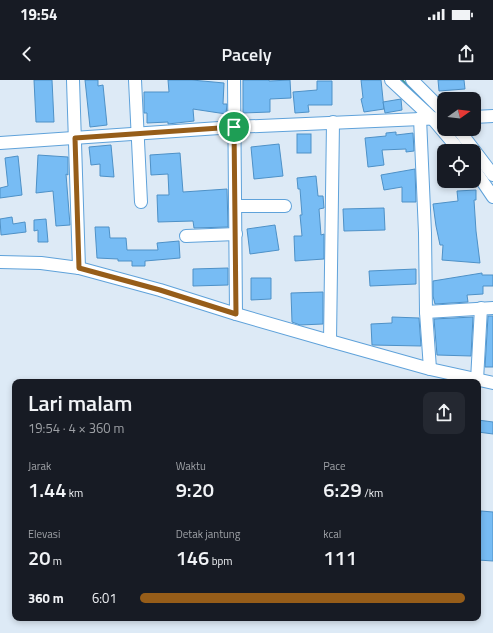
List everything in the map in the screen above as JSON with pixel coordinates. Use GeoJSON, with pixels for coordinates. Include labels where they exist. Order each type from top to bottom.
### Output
{"type":"FeatureCollection","features":[{"type":"Feature","properties":{"kind":"street"},"geometry":{"type":"LineString","coordinates":[[73,80],[79,268]]}},
{"type":"Feature","properties":{"kind":"street"},"geometry":{"type":"LineString","coordinates":[[135,80],[141,202]]}},
{"type":"Feature","properties":{"kind":"street"},"geometry":{"type":"LineString","coordinates":[[234,80],[236,314]]}},
{"type":"Feature","properties":{"kind":"street"},"geometry":{"type":"LineString","coordinates":[[391,80],[435,117]]}},
{"type":"Feature","properties":{"kind":"street"},"geometry":{"type":"LineString","coordinates":[[417,82],[435,117],[455,144]]}},
{"type":"Feature","properties":{"kind":"street"},"geometry":{"type":"LineString","coordinates":[[481,117],[493,116]]}},
{"type":"Feature","properties":{"kind":"street"},"geometry":{"type":"LineString","coordinates":[[0,143],[234,127],[435,117]]}},
{"type":"Feature","properties":{"kind":"street"},"geometry":{"type":"LineString","coordinates":[[430,369],[426,312],[425,233],[435,117]]}},
{"type":"Feature","properties":{"kind":"street"},"geometry":{"type":"LineString","coordinates":[[330,341],[333,122]]}},
{"type":"Feature","properties":{"kind":"street"},"geometry":{"type":"LineString","coordinates":[[463,136],[493,175]]}},
{"type":"Feature","properties":{"kind":"street"},"geometry":{"type":"LineString","coordinates":[[481,179],[493,197]]}},
{"type":"Feature","properties":{"kind":"street"},"geometry":{"type":"LineString","coordinates":[[235,206],[285,206]]}},
{"type":"Feature","properties":{"kind":"street"},"geometry":{"type":"LineString","coordinates":[[186,236],[236,234]]}},
{"type":"Feature","properties":{"kind":"street"},"geometry":{"type":"LineString","coordinates":[[0,262],[41,263],[79,268],[160,290],[236,314],[430,369],[450,378],[464,379]]}},
{"type":"Feature","properties":{"kind":"street"},"geometry":{"type":"LineString","coordinates":[[426,312],[487,308],[477,379]]}},
{"type":"Feature","properties":{"kind":"street"},"geometry":{"type":"LineString","coordinates":[[481,381],[493,383]]}},
{"type":"Feature","properties":{"kind":"building"},"geometry":{"type":"Polygon","coordinates":[[[34,80],[52,80],[54,122],[36,122],[34,80]]]}},
{"type":"Feature","properties":{"kind":"building"},"geometry":{"type":"Polygon","coordinates":[[[85,80],[98,80],[98,86],[103,85],[107,125],[90,127],[85,80]]]}},
{"type":"Feature","properties":{"kind":"building"},"geometry":{"type":"Polygon","coordinates":[[[168,80],[192,80],[224,83],[223,104],[227,104],[226,114],[193,109],[194,121],[168,124],[168,122],[147,123],[147,113],[144,113],[144,92],[169,92],[168,80]]]}},
{"type":"Feature","properties":{"kind":"building"},"geometry":{"type":"Polygon","coordinates":[[[243,80],[290,80],[291,98],[270,99],[270,112],[243,113],[243,80]]]}},
{"type":"Feature","properties":{"kind":"building"},"geometry":{"type":"Polygon","coordinates":[[[361,80],[381,80],[384,109],[364,112],[361,99],[363,98],[361,80]]]}},
{"type":"Feature","properties":{"kind":"building"},"geometry":{"type":"Polygon","coordinates":[[[438,80],[464,80],[465,89],[439,91],[438,80]]]}},
{"type":"Feature","properties":{"kind":"building"},"geometry":{"type":"Polygon","coordinates":[[[317,81],[332,81],[332,105],[308,105],[309,112],[295,113],[293,92],[317,90],[317,81]]]}},
{"type":"Feature","properties":{"kind":"building"},"geometry":{"type":"Polygon","coordinates":[[[401,99],[402,110],[385,113],[383,102],[401,99]]]}},
{"type":"Feature","properties":{"kind":"building"},"geometry":{"type":"Polygon","coordinates":[[[396,132],[396,135],[413,133],[414,151],[406,152],[406,149],[382,150],[384,165],[368,167],[365,138],[386,136],[386,133],[396,132]]]}},
{"type":"Feature","properties":{"kind":"building"},"geometry":{"type":"Polygon","coordinates":[[[297,134],[311,134],[311,153],[297,153],[297,134]]]}},
{"type":"Feature","properties":{"kind":"building"},"geometry":{"type":"Polygon","coordinates":[[[279,144],[283,176],[254,179],[251,147],[279,144]]]}},
{"type":"Feature","properties":{"kind":"building"},"geometry":{"type":"Polygon","coordinates":[[[111,145],[114,177],[100,176],[100,164],[91,165],[89,147],[111,145]]]}},
{"type":"Feature","properties":{"kind":"building"},"geometry":{"type":"Polygon","coordinates":[[[180,153],[183,192],[227,189],[228,227],[194,228],[193,221],[158,222],[157,195],[169,195],[168,174],[151,175],[150,155],[180,153]]]}},
{"type":"Feature","properties":{"kind":"building"},"geometry":{"type":"Polygon","coordinates":[[[38,155],[68,157],[68,175],[66,174],[70,225],[56,226],[53,191],[36,193],[38,155]]]}},
{"type":"Feature","properties":{"kind":"building"},"geometry":{"type":"Polygon","coordinates":[[[18,156],[22,195],[0,198],[0,188],[8,186],[5,158],[18,156]]]}},
{"type":"Feature","properties":{"kind":"building"},"geometry":{"type":"Polygon","coordinates":[[[415,169],[416,202],[402,202],[402,187],[384,190],[381,175],[415,169]]]}},
{"type":"Feature","properties":{"kind":"building"},"geometry":{"type":"Polygon","coordinates":[[[316,176],[318,196],[323,196],[324,208],[319,209],[321,235],[324,234],[324,259],[295,261],[294,236],[302,236],[300,189],[298,189],[297,178],[316,176]]]}},
{"type":"Feature","properties":{"kind":"building"},"geometry":{"type":"Polygon","coordinates":[[[476,190],[476,200],[474,200],[480,263],[442,260],[443,245],[440,245],[433,204],[458,201],[457,191],[476,190]]]}},
{"type":"Feature","properties":{"kind":"building"},"geometry":{"type":"Polygon","coordinates":[[[384,208],[385,230],[344,231],[343,209],[384,208]]]}},
{"type":"Feature","properties":{"kind":"building"},"geometry":{"type":"Polygon","coordinates":[[[12,217],[13,224],[25,222],[26,232],[1,235],[0,219],[12,217]]]}},
{"type":"Feature","properties":{"kind":"building"},"geometry":{"type":"Polygon","coordinates":[[[46,219],[48,242],[38,242],[38,230],[34,231],[34,220],[46,219]]]}},
{"type":"Feature","properties":{"kind":"building"},"geometry":{"type":"Polygon","coordinates":[[[275,225],[279,250],[250,254],[247,229],[275,225]]]}},
{"type":"Feature","properties":{"kind":"building"},"geometry":{"type":"Polygon","coordinates":[[[95,227],[109,227],[110,238],[126,238],[127,250],[158,250],[157,243],[179,241],[180,258],[145,261],[145,266],[132,266],[132,261],[97,258],[95,227]]]}},
{"type":"Feature","properties":{"kind":"building"},"geometry":{"type":"Polygon","coordinates":[[[228,268],[228,285],[193,286],[193,269],[228,268]]]}},
{"type":"Feature","properties":{"kind":"building"},"geometry":{"type":"Polygon","coordinates":[[[416,269],[416,284],[370,286],[369,271],[416,269]]]}},
{"type":"Feature","properties":{"kind":"building"},"geometry":{"type":"Polygon","coordinates":[[[482,273],[482,275],[493,275],[493,286],[483,286],[483,294],[467,295],[468,302],[435,304],[433,296],[433,281],[482,273]]]}},
{"type":"Feature","properties":{"kind":"building"},"geometry":{"type":"Polygon","coordinates":[[[251,278],[271,278],[271,299],[251,300],[251,278]]]}},
{"type":"Feature","properties":{"kind":"building"},"geometry":{"type":"Polygon","coordinates":[[[323,292],[323,324],[300,325],[292,322],[291,293],[323,292]]]}},
{"type":"Feature","properties":{"kind":"building"},"geometry":{"type":"Polygon","coordinates":[[[488,316],[493,316],[493,367],[485,367],[488,316]]]}},
{"type":"Feature","properties":{"kind":"building"},"geometry":{"type":"Polygon","coordinates":[[[392,317],[419,318],[421,346],[372,345],[371,324],[392,323],[392,317]]]}},
{"type":"Feature","properties":{"kind":"building"},"geometry":{"type":"Polygon","coordinates":[[[473,317],[471,356],[437,355],[434,319],[473,317]]]}},
{"type":"Feature","properties":{"kind":"building"},"geometry":{"type":"Polygon","coordinates":[[[481,420],[493,422],[493,434],[481,432],[481,420]]]}},
{"type":"Feature","properties":{"kind":"building"},"geometry":{"type":"Polygon","coordinates":[[[481,511],[493,512],[493,561],[481,560],[481,511]]]}},
{"type":"Feature","properties":{"kind":"waterway"},"geometry":{"type":"LineString","coordinates":[[401,80],[430,108]]}},
{"type":"Feature","properties":{"kind":"route"},"geometry":{"type":"LineString","coordinates":[[234,127],[236,314],[160,290],[79,268],[75,138],[234,127]]}}]}
